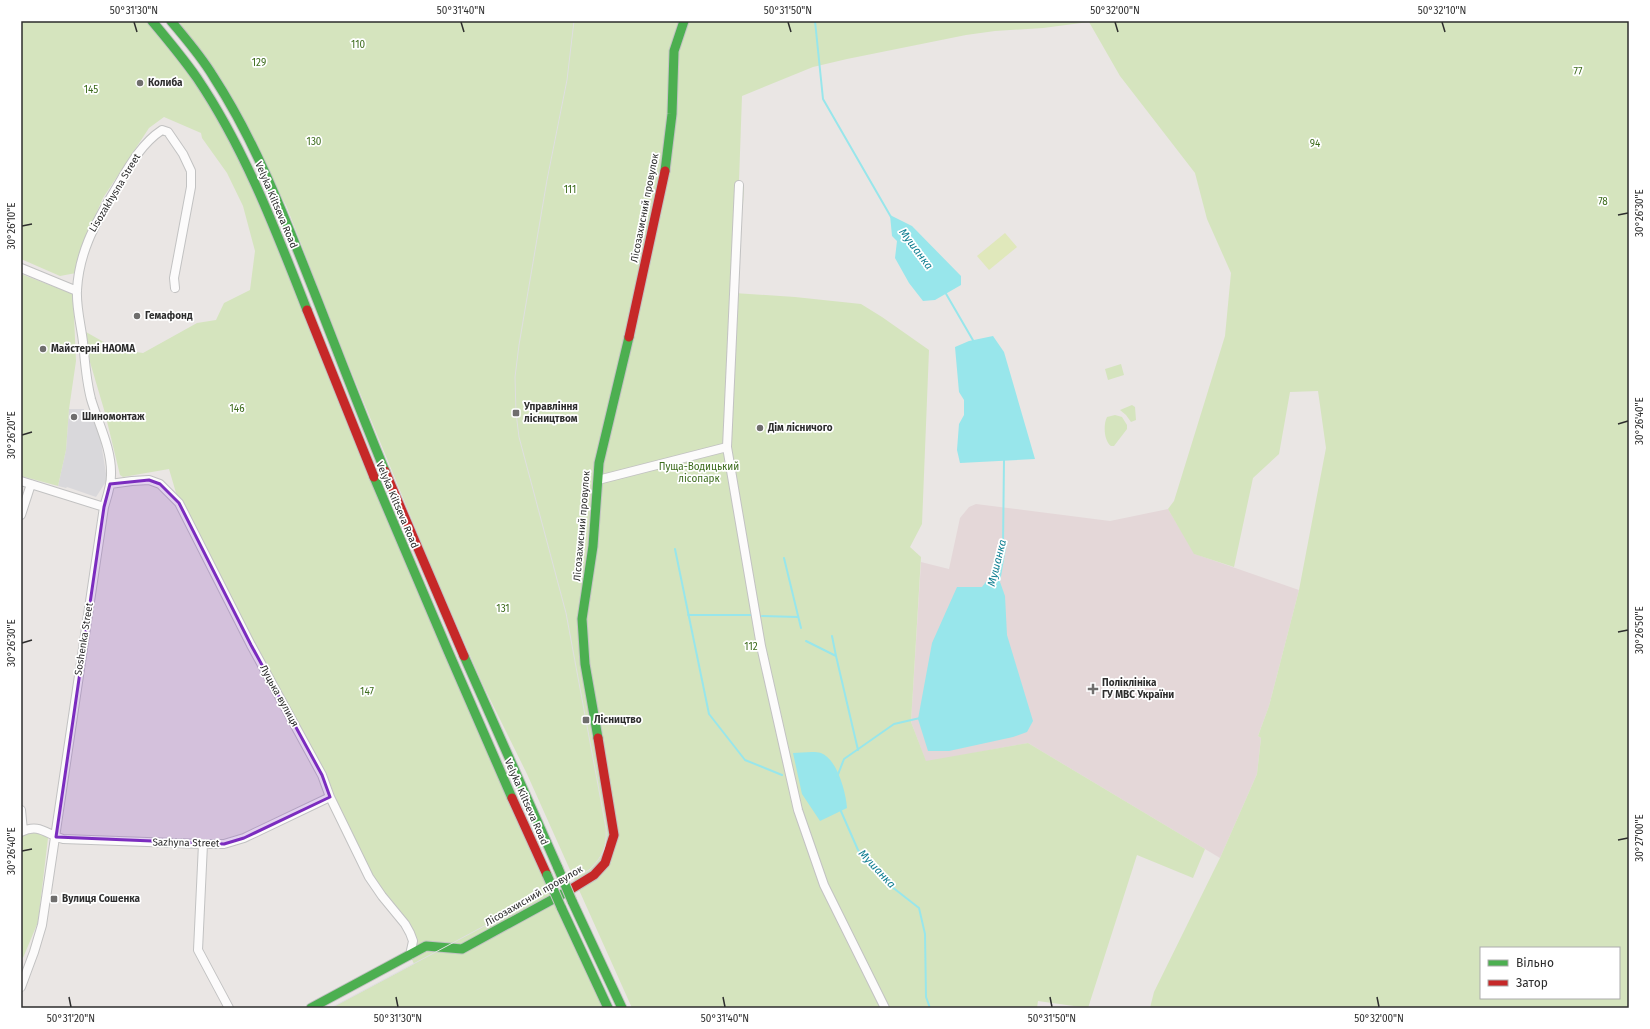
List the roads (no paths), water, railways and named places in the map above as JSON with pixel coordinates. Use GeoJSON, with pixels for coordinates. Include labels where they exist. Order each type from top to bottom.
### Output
{"type":"FeatureCollection","features":[{"type":"Feature","properties":{"kind":"main road","name":"Velyka Kiltseva Road"},"geometry":{"type":"LineString","coordinates":[[152,21],[173,44],[205,89],[243,156],[265,205],[352,425],[443,644],[608,1008]]}},
{"type":"Feature","properties":{"kind":"main road","name":"Velyka Kiltseva Road"},"geometry":{"type":"LineString","coordinates":[[171,21],[209,68],[256,149],[278,199],[361,413],[409,529],[572,901],[622,1008]]}},
{"type":"Feature","properties":{"kind":"main road","name":"Лісозахисний провулок"},"geometry":{"type":"LineString","coordinates":[[311,1008],[426,946],[462,949],[552,900],[594,875],[609,854],[614,835],[585,664],[582,619],[593,546],[599,463],[644,272],[665,172],[672,114],[674,52],[684,21]]}},
{"type":"Feature","properties":{"kind":"street","name":"Lisozakhysna Street"},"geometry":{"type":"LineString","coordinates":[[77,291],[79,274],[91,231],[128,168],[150,138],[162,130],[168,132],[183,154],[191,171],[192,187],[174,278],[175,288]]}},
{"type":"Feature","properties":{"kind":"street"},"geometry":{"type":"LineString","coordinates":[[738,185],[727,447],[761,646],[798,810],[824,885],[885,1008]]}},
{"type":"Feature","properties":{"kind":"street"},"geometry":{"type":"LineString","coordinates":[[21,268],[77,291]]}},
{"type":"Feature","properties":{"kind":"street","name":"Soshenka Street"},"geometry":{"type":"LineString","coordinates":[[21,983],[34,952],[42,925],[104,508],[112,474],[110,460],[90,398],[77,291]]}},
{"type":"Feature","properties":{"kind":"street"},"geometry":{"type":"LineString","coordinates":[[598,480],[727,447]]}},
{"type":"Feature","properties":{"kind":"street","name":"Луцька вулиця"},"geometry":{"type":"LineString","coordinates":[[110,484],[149,480],[160,484],[179,503],[250,644],[322,775],[330,797],[369,877],[382,896],[406,924],[413,941],[410,955]]}},
{"type":"Feature","properties":{"kind":"street"},"geometry":{"type":"LineString","coordinates":[[21,481],[104,508]]}},
{"type":"Feature","properties":{"kind":"street"},"geometry":{"type":"LineString","coordinates":[[21,515],[31,484]]}},
{"type":"Feature","properties":{"kind":"street","name":"Sazhyna Street"},"geometry":{"type":"LineString","coordinates":[[22,831],[30,828],[46,831],[63,839],[224,844],[244,838],[330,797]]}},
{"type":"Feature","properties":{"kind":"street"},"geometry":{"type":"LineString","coordinates":[[21,810],[22,831]]}},
{"type":"Feature","properties":{"kind":"street"},"geometry":{"type":"LineString","coordinates":[[203,844],[198,950],[229,1008]]}},
{"type":"Feature","properties":{"kind":"water"},"geometry":{"type":"Polygon","coordinates":[[[890,215],[912,226],[961,276],[961,285],[935,300],[923,301],[909,283],[895,258],[897,241],[892,236],[890,215]]]}},
{"type":"Feature","properties":{"kind":"water"},"geometry":{"type":"Polygon","coordinates":[[[993,336],[1004,352],[1035,459],[960,463],[957,450],[959,424],[964,415],[964,400],[959,392],[955,347],[969,341],[993,336]]]}},
{"type":"Feature","properties":{"kind":"water"},"geometry":{"type":"Polygon","coordinates":[[[1001,543],[1007,543],[1000,582],[1005,596],[1007,635],[1033,721],[1027,732],[1013,737],[949,751],[928,751],[918,719],[932,643],[957,587],[982,587],[994,566],[1001,543]]]}},
{"type":"Feature","properties":{"kind":"water"},"geometry":{"type":"Polygon","coordinates":[[[818,752],[827,756],[840,777],[847,808],[820,821],[802,794],[793,753],[818,752]]]}},
{"type":"Feature","properties":{"kind":"waterway","name":"Мушанка"},"geometry":{"type":"LineString","coordinates":[[815,21],[823,99],[891,217]]}},
{"type":"Feature","properties":{"kind":"waterway","name":"Мушанка"},"geometry":{"type":"LineString","coordinates":[[945,292],[974,342]]}},
{"type":"Feature","properties":{"kind":"waterway","name":"Мушанка"},"geometry":{"type":"LineString","coordinates":[[1003,546],[1004,460]]}},
{"type":"Feature","properties":{"kind":"waterway"},"geometry":{"type":"LineString","coordinates":[[675,549],[709,714],[745,760],[782,775]]}},
{"type":"Feature","properties":{"kind":"waterway"},"geometry":{"type":"LineString","coordinates":[[784,558],[801,628]]}},
{"type":"Feature","properties":{"kind":"waterway"},"geometry":{"type":"LineString","coordinates":[[688,615],[751,615]]}},
{"type":"Feature","properties":{"kind":"waterway"},"geometry":{"type":"LineString","coordinates":[[762,616],[798,617]]}},
{"type":"Feature","properties":{"kind":"waterway"},"geometry":{"type":"LineString","coordinates":[[832,636],[836,656]]}},
{"type":"Feature","properties":{"kind":"waterway"},"geometry":{"type":"LineString","coordinates":[[806,641],[836,656],[858,750]]}},
{"type":"Feature","properties":{"kind":"waterway","name":"Мушанка"},"geometry":{"type":"LineString","coordinates":[[837,777],[844,759],[894,724],[920,718]]}},
{"type":"Feature","properties":{"kind":"waterway","name":"Мушанка"},"geometry":{"type":"LineString","coordinates":[[840,809],[858,850],[887,883],[919,908],[925,934],[926,997],[930,1008]]}},
{"type":"Feature","properties":{"kind":"tram line"},"geometry":{"type":"LineString","coordinates":[[331,1008],[589,870],[601,856],[605,846],[606,828],[566,613],[519,437],[516,413],[515,377],[519,345],[547,180],[567,80],[574,21]]}},
{"type":"Feature","properties":{"kind":"place","name":"Колиба"},"geometry":{"type":"Point","coordinates":[140,83]}},
{"type":"Feature","properties":{"kind":"place","name":"Гемафонд"},"geometry":{"type":"Point","coordinates":[137,316]}},
{"type":"Feature","properties":{"kind":"place","name":"Майстерні НАОМА"},"geometry":{"type":"Point","coordinates":[43,349]}},
{"type":"Feature","properties":{"kind":"place","name":"Управління лісництвом"},"geometry":{"type":"Point","coordinates":[516,413]}},
{"type":"Feature","properties":{"kind":"place","name":"Шиномонтаж"},"geometry":{"type":"Point","coordinates":[74,417]}},
{"type":"Feature","properties":{"kind":"place","name":"Дім лісничого"},"geometry":{"type":"Point","coordinates":[760,428]}},
{"type":"Feature","properties":{"kind":"place","name":"Поліклініка ГУ МВС України"},"geometry":{"type":"Point","coordinates":[1093,689]}},
{"type":"Feature","properties":{"kind":"place","name":"Лісництво"},"geometry":{"type":"Point","coordinates":[586,720]}},
{"type":"Feature","properties":{"kind":"place","name":"Вулиця Сошенка"},"geometry":{"type":"Point","coordinates":[54,899]}},
{"type":"Feature","properties":{"kind":"park label","name":"110"},"geometry":{"type":"Point","coordinates":[358,45]}},
{"type":"Feature","properties":{"kind":"park label","name":"129"},"geometry":{"type":"Point","coordinates":[259,63]}},
{"type":"Feature","properties":{"kind":"park label","name":"77"},"geometry":{"type":"Point","coordinates":[1578,72]}},
{"type":"Feature","properties":{"kind":"park label","name":"145"},"geometry":{"type":"Point","coordinates":[91,90]}},
{"type":"Feature","properties":{"kind":"park label","name":"130"},"geometry":{"type":"Point","coordinates":[314,142]}},
{"type":"Feature","properties":{"kind":"park label","name":"94"},"geometry":{"type":"Point","coordinates":[1315,144]}},
{"type":"Feature","properties":{"kind":"park label","name":"111"},"geometry":{"type":"Point","coordinates":[570,190]}},
{"type":"Feature","properties":{"kind":"park label","name":"78"},"geometry":{"type":"Point","coordinates":[1603,202]}},
{"type":"Feature","properties":{"kind":"park label","name":"146"},"geometry":{"type":"Point","coordinates":[237,409]}},
{"type":"Feature","properties":{"kind":"park label","name":"Пуща-Водицький лісопарк"},"geometry":{"type":"Point","coordinates":[699,472]}},
{"type":"Feature","properties":{"kind":"park label","name":"131"},"geometry":{"type":"Point","coordinates":[503,609]}},
{"type":"Feature","properties":{"kind":"park label","name":"112"},"geometry":{"type":"Point","coordinates":[751,647]}},
{"type":"Feature","properties":{"kind":"park label","name":"147"},"geometry":{"type":"Point","coordinates":[367,692]}}]}
